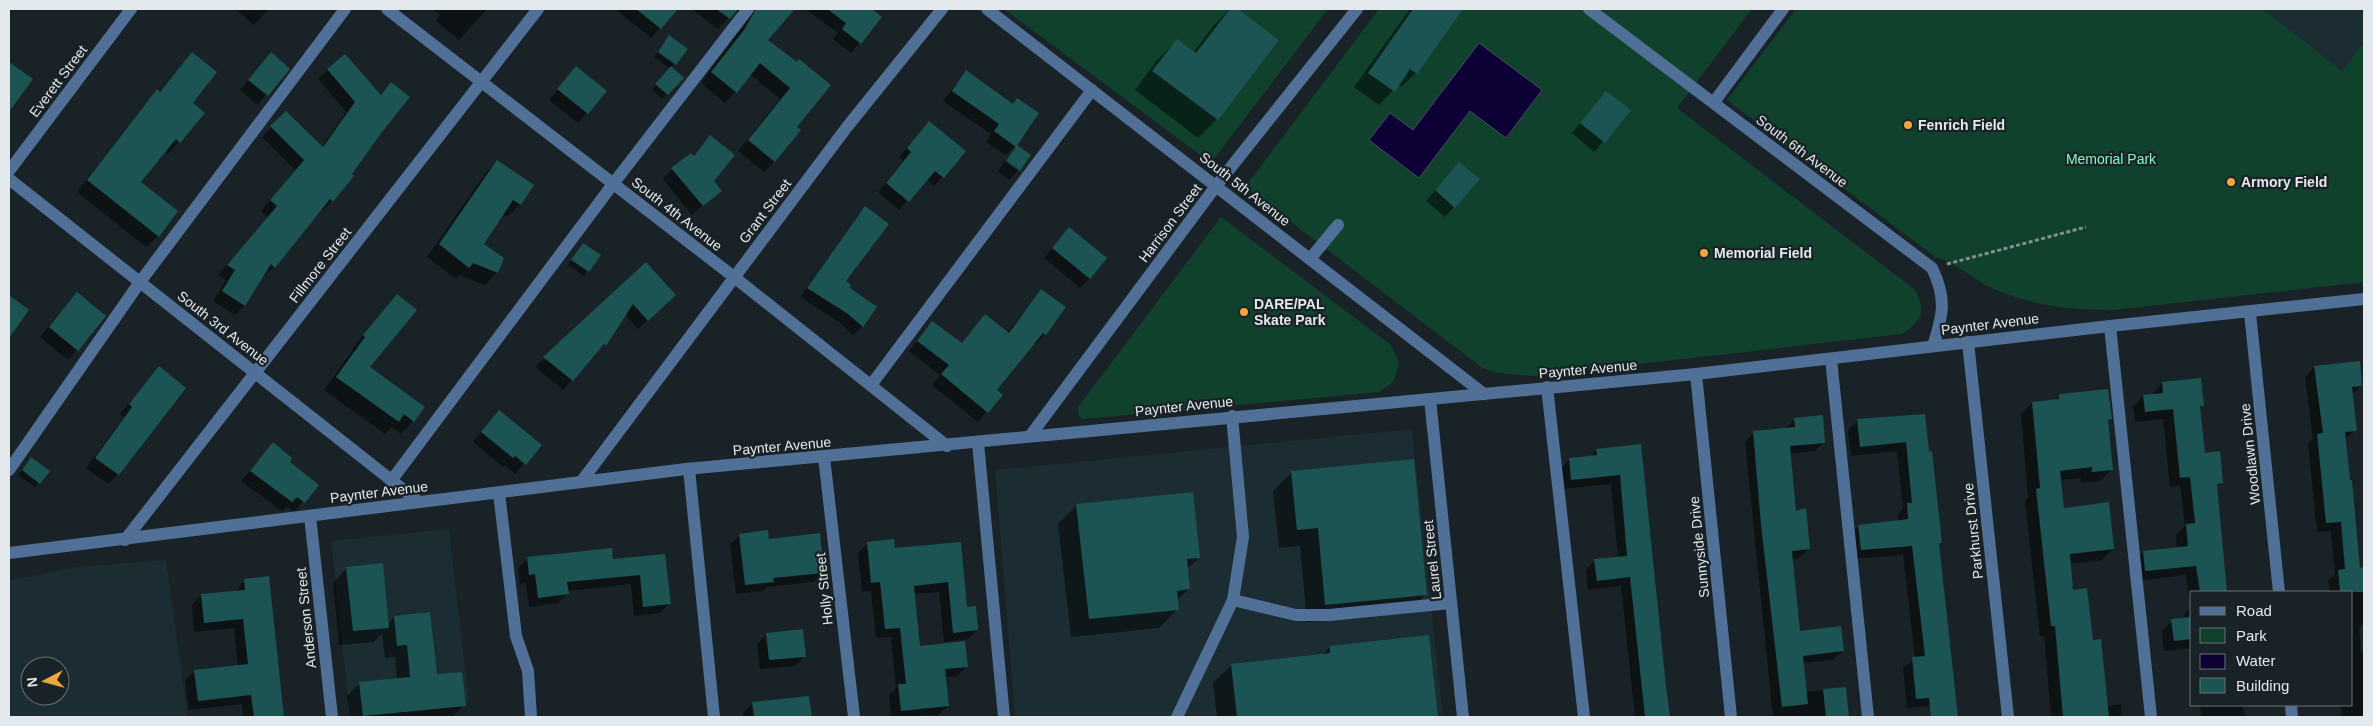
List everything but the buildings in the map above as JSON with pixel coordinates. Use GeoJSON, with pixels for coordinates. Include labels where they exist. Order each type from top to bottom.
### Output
{"type":"FeatureCollection","features":[{"type":"Feature","properties":{"kind":"street","name":"Everett Street"},"geometry":{"type":"LineString","coordinates":[[9,171],[131,9]]}},
{"type":"Feature","properties":{"kind":"street"},"geometry":{"type":"LineString","coordinates":[[9,470],[140,282],[345,9]]}},
{"type":"Feature","properties":{"kind":"street","name":"South 4th Avenue"},"geometry":{"type":"LineString","coordinates":[[386,9],[482,81],[734,277],[947,446]]}},
{"type":"Feature","properties":{"kind":"street","name":"Fillmore Street"},"geometry":{"type":"LineString","coordinates":[[126,540],[538,9]]}},
{"type":"Feature","properties":{"kind":"street"},"geometry":{"type":"LineString","coordinates":[[391,481],[613,184],[748,9]]}},
{"type":"Feature","properties":{"kind":"street","name":"Grant Street"},"geometry":{"type":"LineString","coordinates":[[581,482],[846,127],[942,9]]}},
{"type":"Feature","properties":{"kind":"street","name":"South 5th Avenue"},"geometry":{"type":"LineString","coordinates":[[987,9],[1484,394]]}},
{"type":"Feature","properties":{"kind":"street","name":"Harrison Street"},"geometry":{"type":"LineString","coordinates":[[1030,436],[1216,186],[1357,9]]}},
{"type":"Feature","properties":{"kind":"street","name":"South 6th Avenue"},"geometry":{"type":"LineString","coordinates":[[1589,9],[1932,268]]}},
{"type":"Feature","properties":{"kind":"street"},"geometry":{"type":"LineString","coordinates":[[1714,102],[1782,9]]}},
{"type":"Feature","properties":{"kind":"street"},"geometry":{"type":"LineString","coordinates":[[871,385],[1092,90]]}},
{"type":"Feature","properties":{"kind":"street","name":"South 3rd Avenue"},"geometry":{"type":"LineString","coordinates":[[9,179],[419,502]]}},
{"type":"Feature","properties":{"kind":"street"},"geometry":{"type":"LineString","coordinates":[[1310,259],[1338,225]]}},
{"type":"Feature","properties":{"kind":"street"},"geometry":{"type":"LineString","coordinates":[[1932,268],[1940,285],[1943,313],[1933,346]]}},
{"type":"Feature","properties":{"kind":"street","name":"Paynter Avenue"},"geometry":{"type":"LineString","coordinates":[[9,553],[689,469],[978,443],[1232,416],[1696,374],[2110,326],[2364,300]]}},
{"type":"Feature","properties":{"kind":"street","name":"Woodlawn Drive"},"geometry":{"type":"LineString","coordinates":[[2250,312],[2279,591]]}},
{"type":"Feature","properties":{"kind":"street"},"geometry":{"type":"LineString","coordinates":[[2110,326],[2151,717]]}},
{"type":"Feature","properties":{"kind":"street","name":"Parkhurst Drive"},"geometry":{"type":"LineString","coordinates":[[1968,342],[2008,717]]}},
{"type":"Feature","properties":{"kind":"street"},"geometry":{"type":"LineString","coordinates":[[1831,359],[1868,717]]}},
{"type":"Feature","properties":{"kind":"street","name":"Sunnyside Drive"},"geometry":{"type":"LineString","coordinates":[[1696,374],[1731,717]]}},
{"type":"Feature","properties":{"kind":"street"},"geometry":{"type":"LineString","coordinates":[[1547,388],[1584,717]]}},
{"type":"Feature","properties":{"kind":"street","name":"Laurel Street"},"geometry":{"type":"LineString","coordinates":[[1430,399],[1463,717]]}},
{"type":"Feature","properties":{"kind":"street"},"geometry":{"type":"LineString","coordinates":[[1177,717],[1233,600],[1243,537],[1232,416]]}},
{"type":"Feature","properties":{"kind":"street"},"geometry":{"type":"LineString","coordinates":[[978,443],[1004,717]]}},
{"type":"Feature","properties":{"kind":"street","name":"Holly Street"},"geometry":{"type":"LineString","coordinates":[[824,457],[854,717]]}},
{"type":"Feature","properties":{"kind":"street"},"geometry":{"type":"LineString","coordinates":[[689,469],[714,717]]}},
{"type":"Feature","properties":{"kind":"street"},"geometry":{"type":"LineString","coordinates":[[499,492],[516,636],[528,671],[531,717]]}},
{"type":"Feature","properties":{"kind":"street","name":"Anderson Street"},"geometry":{"type":"LineString","coordinates":[[310,516],[332,717]]}},
{"type":"Feature","properties":{"kind":"street"},"geometry":{"type":"LineString","coordinates":[[1233,600],[1296,615],[1329,615],[1451,602]]}},
{"type":"Feature","properties":{"kind":"path"},"geometry":{"type":"LineString","coordinates":[[1932,268],[2086,227]]}},
{"type":"Feature","properties":{"kind":"shaded area"},"geometry":{"type":"Polygon","coordinates":[[[2263,9],[2364,9],[2364,42],[2342,71],[2263,9]]]}},
{"type":"Feature","properties":{"kind":"shaded area"},"geometry":{"type":"Polygon","coordinates":[[[1412,429],[1443,717],[1015,717],[995,470],[1412,429]]]}},
{"type":"Feature","properties":{"kind":"shaded area"},"geometry":{"type":"Polygon","coordinates":[[[449,529],[469,703],[350,716],[331,541],[449,529]]]}},
{"type":"Feature","properties":{"kind":"shaded area"},"geometry":{"type":"Polygon","coordinates":[[[166,560],[188,717],[9,717],[9,581],[74,567],[166,560]]]}},
{"type":"Feature","properties":{"kind":"green space"},"geometry":{"type":"Polygon","coordinates":[[[1004,9],[1328,9],[1211,163],[1004,9]]]}},
{"type":"Feature","properties":{"kind":"green space"},"geometry":{"type":"Polygon","coordinates":[[[1379,9],[1752,9],[1677,108],[1914,289],[1921,303],[1921,314],[1918,320],[1902,334],[1533,376],[1497,373],[1481,367],[1245,187],[1379,9]]]}},
{"type":"Feature","properties":{"kind":"green space","name":"Memorial Park"},"geometry":{"type":"Polygon","coordinates":[[[1796,9],[2263,9],[2342,71],[2364,42],[2364,282],[2113,310],[2051,306],[2021,299],[1992,288],[1952,264],[1935,257],[1727,100],[1796,9]]]}},
{"type":"Feature","properties":{"kind":"green space"},"geometry":{"type":"Polygon","coordinates":[[[1221,217],[1391,345],[1399,362],[1394,381],[1379,392],[1083,419],[1079,416],[1078,407],[1221,217]]]}},
{"type":"Feature","properties":{"kind":"water"},"geometry":{"type":"Polygon","coordinates":[[[1479,43],[1542,90],[1506,138],[1470,111],[1419,178],[1369,140],[1390,113],[1413,130],[1479,43]]]}},
{"type":"Feature","properties":{"kind":"place","name":"Fenrich Field"},"geometry":{"type":"Point","coordinates":[1908,125]}},
{"type":"Feature","properties":{"kind":"place","name":"Armory Field"},"geometry":{"type":"Point","coordinates":[2231,182]}},
{"type":"Feature","properties":{"kind":"place","name":"Memorial Field"},"geometry":{"type":"Point","coordinates":[1704,253]}},
{"type":"Feature","properties":{"kind":"place","name":"DARE/PAL Skate Park"},"geometry":{"type":"Point","coordinates":[1244,312]}}]}
